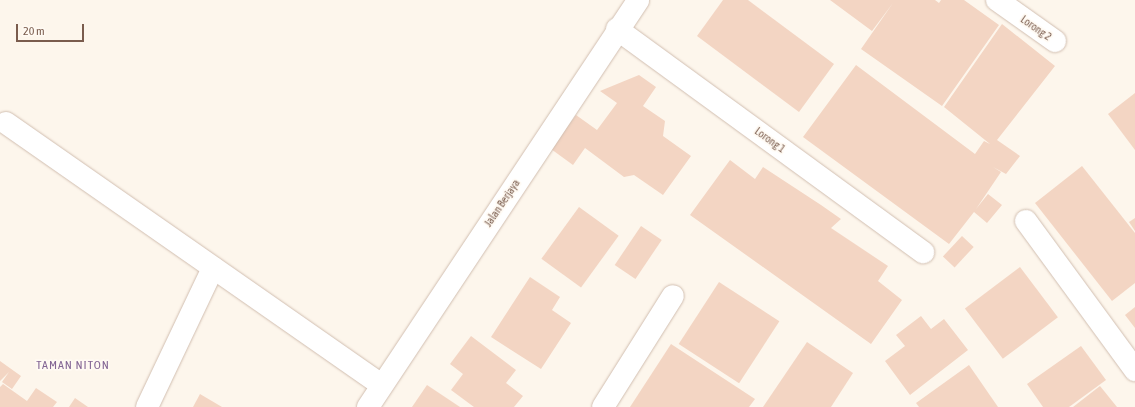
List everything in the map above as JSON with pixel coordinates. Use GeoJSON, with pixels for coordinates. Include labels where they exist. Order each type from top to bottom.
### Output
{"type":"FeatureCollection","features":[{"type":"Feature","properties":{"kind":"street","name":"Jalan Berjaya"},"geometry":{"type":"LineString","coordinates":[[368,407],[381,385],[617,29],[638,0]]}},
{"type":"Feature","properties":{"kind":"street","name":"Lorong 2"},"geometry":{"type":"LineString","coordinates":[[997,0],[1055,41]]}},
{"type":"Feature","properties":{"kind":"street","name":"Lorong 1"},"geometry":{"type":"LineString","coordinates":[[617,29],[923,252]]}},
{"type":"Feature","properties":{"kind":"street"},"geometry":{"type":"LineString","coordinates":[[6,124],[381,385]]}},
{"type":"Feature","properties":{"kind":"street"},"geometry":{"type":"LineString","coordinates":[[1026,221],[1135,370]]}},
{"type":"Feature","properties":{"kind":"street"},"geometry":{"type":"LineString","coordinates":[[147,407],[213,268]]}},
{"type":"Feature","properties":{"kind":"street"},"geometry":{"type":"LineString","coordinates":[[603,407],[673,296]]}},
{"type":"Feature","properties":{"kind":"building"},"geometry":{"type":"Polygon","coordinates":[[[723,0],[748,0],[834,64],[799,112],[697,36],[723,0]]]}},
{"type":"Feature","properties":{"kind":"building"},"geometry":{"type":"Polygon","coordinates":[[[830,0],[935,0],[939,3],[941,0],[964,0],[999,25],[942,106],[861,49],[893,3],[872,31],[830,0]]]}},
{"type":"Feature","properties":{"kind":"building"},"geometry":{"type":"Polygon","coordinates":[[[1002,24],[1055,66],[997,140],[1020,156],[1006,174],[993,167],[1001,172],[976,209],[988,194],[1002,205],[987,223],[974,212],[949,244],[803,137],[856,65],[975,154],[984,141],[990,144],[944,107],[1002,24]]]}},
{"type":"Feature","properties":{"kind":"building"},"geometry":{"type":"Polygon","coordinates":[[[639,75],[656,87],[643,106],[665,121],[663,136],[691,156],[663,195],[634,175],[624,177],[585,148],[573,165],[551,149],[576,115],[597,130],[617,103],[600,91],[639,75]]]}},
{"type":"Feature","properties":{"kind":"building"},"geometry":{"type":"Polygon","coordinates":[[[1135,93],[1135,150],[1108,114],[1135,93]]]}},
{"type":"Feature","properties":{"kind":"building"},"geometry":{"type":"Polygon","coordinates":[[[730,160],[755,179],[763,167],[821,205],[841,219],[831,228],[888,266],[878,281],[902,300],[871,344],[690,215],[730,160]]]}},
{"type":"Feature","properties":{"kind":"building"},"geometry":{"type":"Polygon","coordinates":[[[1082,166],[1135,233],[1135,283],[1112,301],[1035,203],[1082,166]]]}},
{"type":"Feature","properties":{"kind":"building"},"geometry":{"type":"Polygon","coordinates":[[[579,207],[619,236],[581,288],[541,259],[579,207]]]}},
{"type":"Feature","properties":{"kind":"building"},"geometry":{"type":"Polygon","coordinates":[[[1135,218],[1135,231],[1129,222],[1135,218]]]}},
{"type":"Feature","properties":{"kind":"building"},"geometry":{"type":"Polygon","coordinates":[[[641,226],[662,240],[635,279],[615,265],[641,226]]]}},
{"type":"Feature","properties":{"kind":"building"},"geometry":{"type":"Polygon","coordinates":[[[962,236],[974,247],[955,267],[943,256],[962,236]]]}},
{"type":"Feature","properties":{"kind":"building"},"geometry":{"type":"Polygon","coordinates":[[[1020,267],[1058,317],[1003,359],[965,309],[1020,267]]]}},
{"type":"Feature","properties":{"kind":"building"},"geometry":{"type":"Polygon","coordinates":[[[530,277],[560,297],[552,310],[571,323],[541,369],[491,337],[530,277]]]}},
{"type":"Feature","properties":{"kind":"building"},"geometry":{"type":"Polygon","coordinates":[[[719,282],[779,321],[739,383],[679,344],[719,282]]]}},
{"type":"Feature","properties":{"kind":"building"},"geometry":{"type":"Polygon","coordinates":[[[1135,307],[1135,328],[1125,315],[1135,307]]]}},
{"type":"Feature","properties":{"kind":"building"},"geometry":{"type":"Polygon","coordinates":[[[921,316],[931,329],[944,319],[968,350],[910,395],[885,361],[905,346],[896,335],[921,316]]]}},
{"type":"Feature","properties":{"kind":"building"},"geometry":{"type":"Polygon","coordinates":[[[471,336],[516,370],[506,383],[523,396],[514,407],[474,407],[451,390],[463,374],[450,364],[471,336]]]}},
{"type":"Feature","properties":{"kind":"building"},"geometry":{"type":"Polygon","coordinates":[[[807,342],[853,373],[831,407],[763,407],[807,342]]]}},
{"type":"Feature","properties":{"kind":"building"},"geometry":{"type":"Polygon","coordinates":[[[671,344],[755,399],[749,407],[630,407],[671,344]]]}},
{"type":"Feature","properties":{"kind":"building"},"geometry":{"type":"Polygon","coordinates":[[[1081,346],[1106,380],[1069,407],[1043,407],[1027,384],[1081,346]]]}},
{"type":"Feature","properties":{"kind":"building"},"geometry":{"type":"Polygon","coordinates":[[[0,361],[21,376],[12,389],[2,382],[9,372],[0,381],[0,361]]]}},
{"type":"Feature","properties":{"kind":"building"},"geometry":{"type":"Polygon","coordinates":[[[969,365],[998,407],[919,407],[916,403],[969,365]]]}},
{"type":"Feature","properties":{"kind":"building"},"geometry":{"type":"Polygon","coordinates":[[[3,384],[27,401],[36,388],[57,402],[53,407],[0,407],[0,387],[3,384]]]}},
{"type":"Feature","properties":{"kind":"building"},"geometry":{"type":"Polygon","coordinates":[[[427,385],[460,407],[412,407],[427,385]]]}},
{"type":"Feature","properties":{"kind":"building"},"geometry":{"type":"Polygon","coordinates":[[[1100,386],[1117,407],[1073,407],[1100,386]]]}},
{"type":"Feature","properties":{"kind":"building"},"geometry":{"type":"Polygon","coordinates":[[[200,394],[222,407],[193,407],[200,394]]]}},
{"type":"Feature","properties":{"kind":"building"},"geometry":{"type":"Polygon","coordinates":[[[75,398],[88,407],[69,407],[75,398]]]}},
{"type":"Feature","properties":{"kind":"district","name":"TAMAN NITON"},"geometry":{"type":"Point","coordinates":[73,366]}}]}
